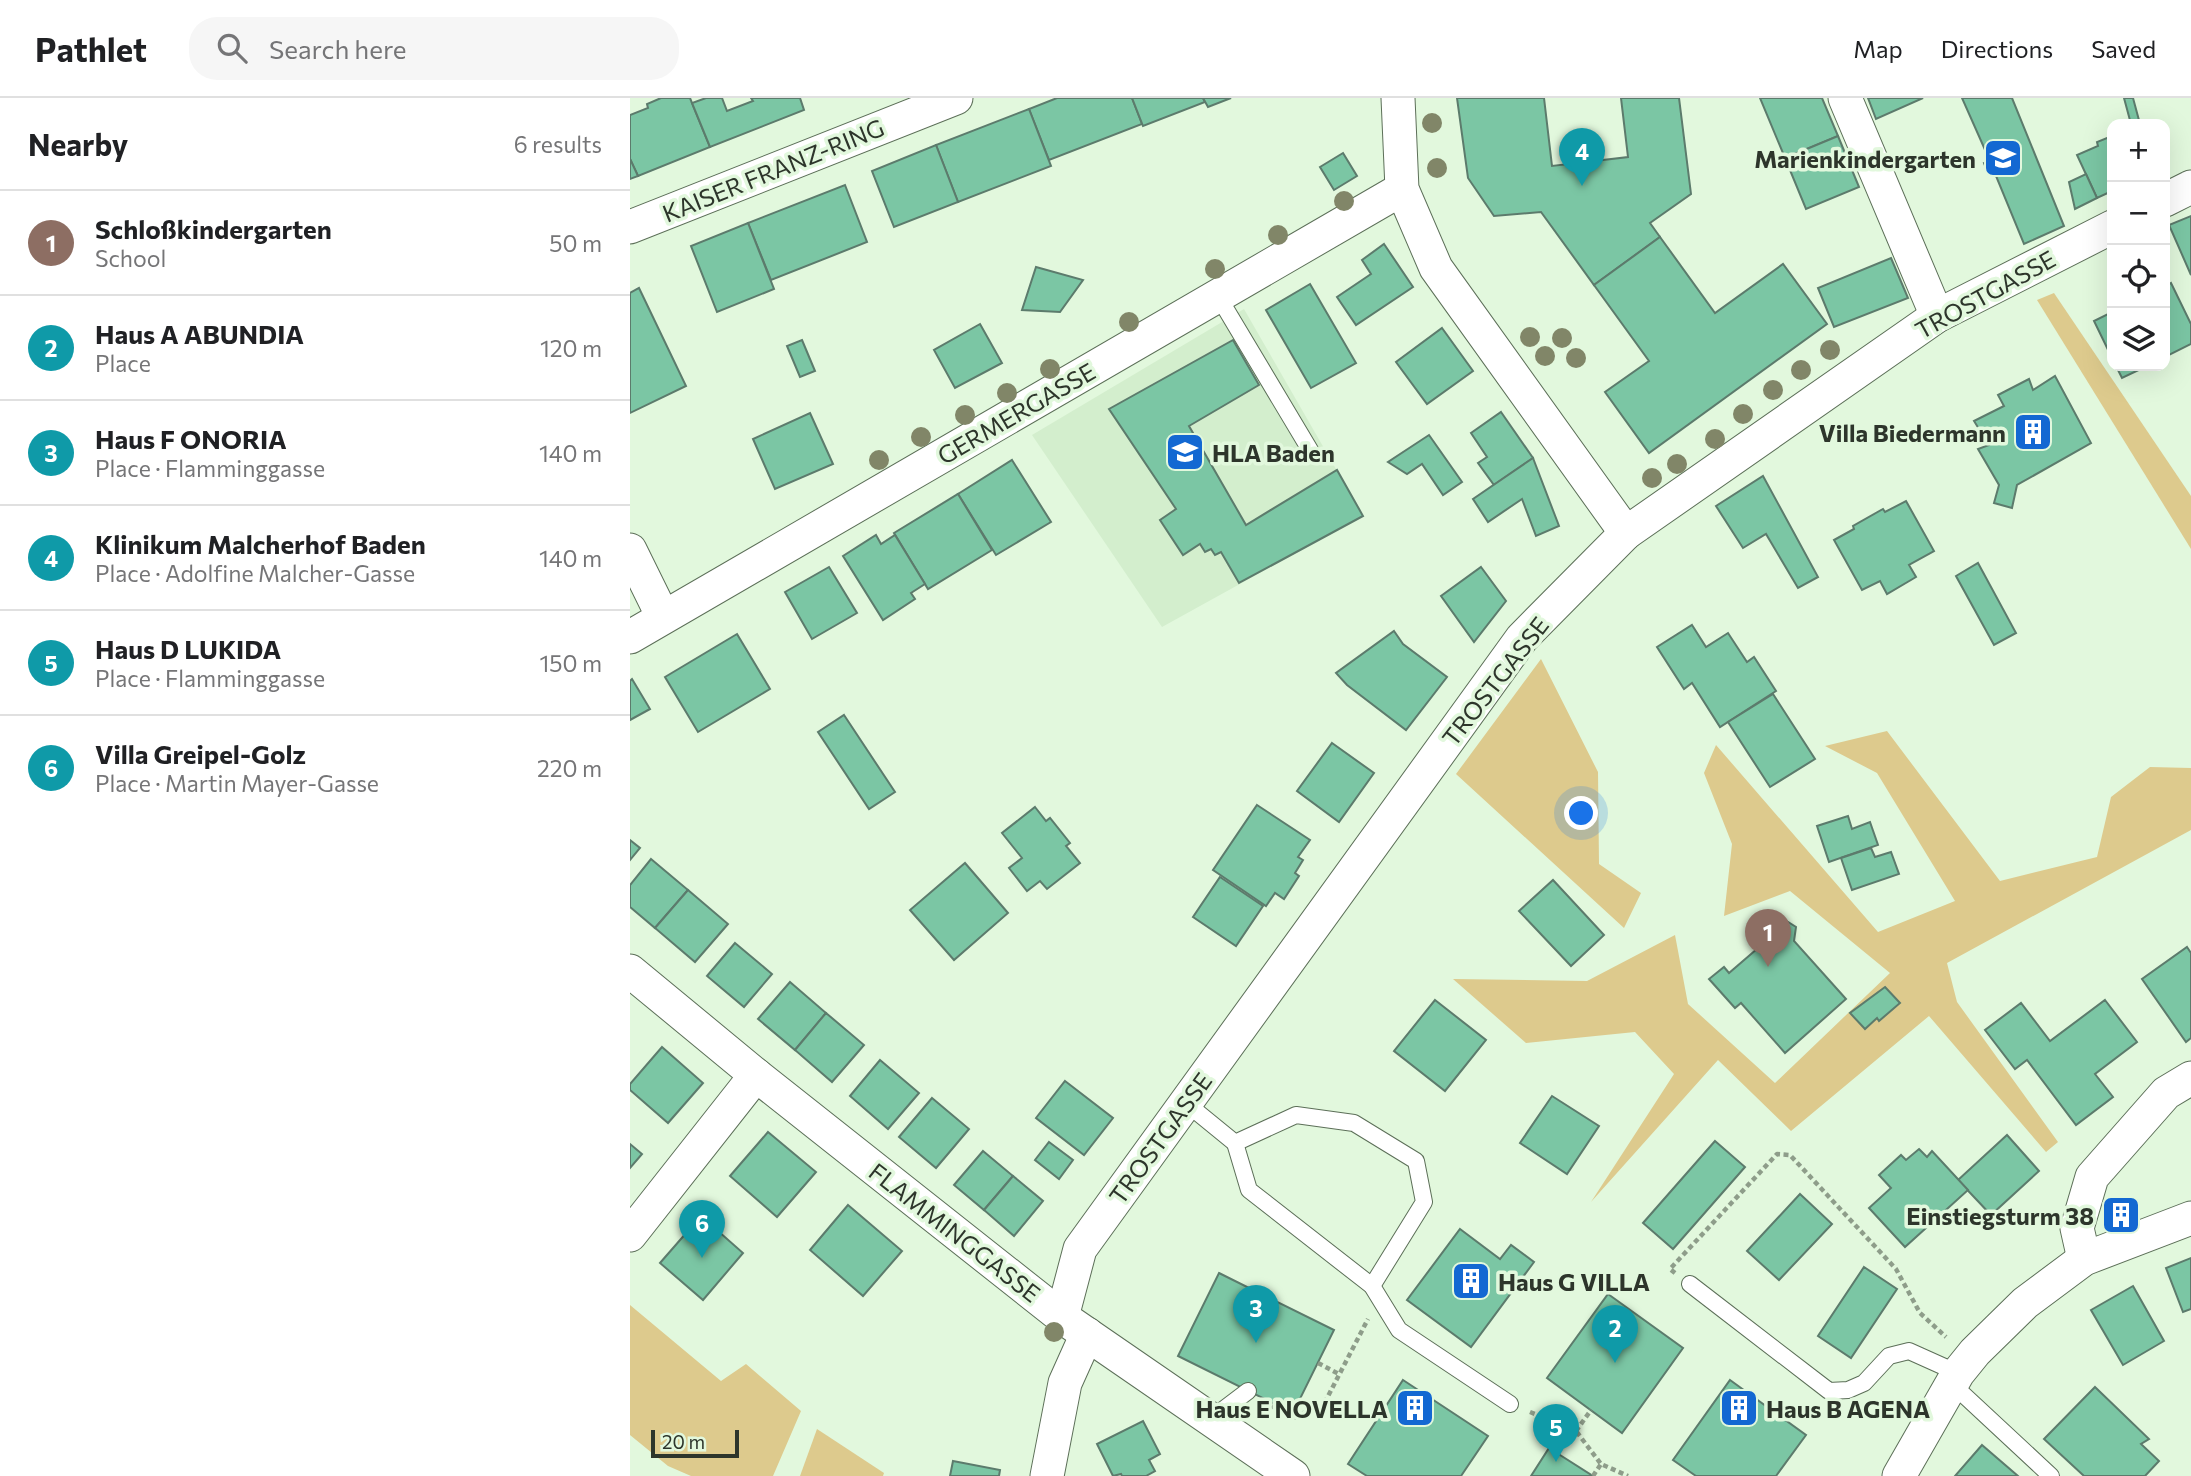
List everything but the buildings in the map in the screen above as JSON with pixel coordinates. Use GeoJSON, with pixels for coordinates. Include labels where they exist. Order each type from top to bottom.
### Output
{"type":"FeatureCollection","features":[{"type":"Feature","properties":{"kind":"street","name":"KAISER FRANZ-RING"},"geometry":{"type":"LineString","coordinates":[[630,227],[956,98]]}},
{"type":"Feature","properties":{"kind":"street"},"geometry":{"type":"LineString","coordinates":[[1398,98],[1402,189],[1436,268],[1626,533]]}},
{"type":"Feature","properties":{"kind":"street"},"geometry":{"type":"LineString","coordinates":[[1845,98],[1937,316]]}},
{"type":"Feature","properties":{"kind":"street"},"geometry":{"type":"LineString","coordinates":[[2170,198],[2191,187]]}},
{"type":"Feature","properties":{"kind":"street","name":"GERMERGASSE"},"geometry":{"type":"LineString","coordinates":[[630,637],[1402,189]]}},
{"type":"Feature","properties":{"kind":"street","name":"TROSTGASSE"},"geometry":{"type":"LineString","coordinates":[[1046,1476],[1075,1325],[1080,1249],[1522,638],[1626,533],[1937,316],[2107,230]]}},
{"type":"Feature","properties":{"kind":"street"},"geometry":{"type":"LineString","coordinates":[[630,550],[663,617]]}},
{"type":"Feature","properties":{"kind":"street","name":"FLAMMINGGASSE"},"geometry":{"type":"LineString","coordinates":[[630,971],[756,1075],[1075,1325],[1293,1476]]}},
{"type":"Feature","properties":{"kind":"street"},"geometry":{"type":"LineString","coordinates":[[630,1235],[756,1075]]}},
{"type":"Feature","properties":{"kind":"street"},"geometry":{"type":"LineString","coordinates":[[2084,1259],[2077,1228],[2092,1177],[2166,1093],[2191,1078]]}},
{"type":"Feature","properties":{"kind":"street"},"geometry":{"type":"LineString","coordinates":[[1899,1476],[1961,1370],[2025,1303],[2084,1259],[2191,1218]]}},
{"type":"Feature","properties":{"kind":"lane"},"geometry":{"type":"LineString","coordinates":[[1218,296],[1310,450]]}},
{"type":"Feature","properties":{"kind":"lane"},"geometry":{"type":"LineString","coordinates":[[1186,1102],[1235,1143],[1249,1190],[1372,1286],[1399,1329],[1510,1404]]}},
{"type":"Feature","properties":{"kind":"lane"},"geometry":{"type":"LineString","coordinates":[[1235,1143],[1296,1115],[1354,1123],[1416,1161],[1424,1202],[1372,1286]]}},
{"type":"Feature","properties":{"kind":"lane"},"geometry":{"type":"LineString","coordinates":[[1690,1284],[1829,1391],[1848,1390],[1864,1383],[1889,1356],[1909,1350],[1961,1370],[2051,1476]]}},
{"type":"Feature","properties":{"kind":"lane"},"geometry":{"type":"LineString","coordinates":[[1211,1419],[1255,1396]]}},
{"type":"Feature","properties":{"kind":"path"},"geometry":{"type":"LineString","coordinates":[[1690,1284],[1670,1269],[1777,1154],[1790,1155],[1896,1269],[1920,1313],[1942,1335],[1961,1370]]}},
{"type":"Feature","properties":{"kind":"path"},"geometry":{"type":"LineString","coordinates":[[1255,1396],[1294,1418],[1325,1402],[1370,1315],[1381,1302]]}},
{"type":"Feature","properties":{"kind":"path"},"geometry":{"type":"LineString","coordinates":[[1318,1363],[1339,1374]]}},
{"type":"Feature","properties":{"kind":"path"},"geometry":{"type":"LineString","coordinates":[[1510,1404],[1576,1431],[1601,1464],[1628,1476]]}},
{"type":"Feature","properties":{"kind":"path"},"geometry":{"type":"LineString","coordinates":[[1576,1431],[1591,1410]]}},
{"type":"Feature","properties":{"kind":"path"},"geometry":{"type":"LineString","coordinates":[[1593,1476],[1601,1464]]}},
{"type":"Feature","properties":{"kind":"shaded area"},"geometry":{"type":"Polygon","coordinates":[[[2054,293],[2191,496],[2191,549],[2037,300],[2054,293]]]}},
{"type":"Feature","properties":{"kind":"shaded area","name":"HLA Baden"},"geometry":{"type":"Polygon","coordinates":[[[1244,309],[1363,516],[1162,627],[1032,435],[1244,309]]]}},
{"type":"Feature","properties":{"kind":"shaded area"},"geometry":{"type":"Polygon","coordinates":[[[1541,659],[1598,772],[1599,864],[1641,893],[1624,928],[1456,774],[1541,659]]]}},
{"type":"Feature","properties":{"kind":"shaded area"},"geometry":{"type":"Polygon","coordinates":[[[1887,731],[2000,881],[2097,857],[2111,797],[2150,767],[2191,768],[2191,830],[1947,963],[1957,1002],[2058,1142],[2046,1152],[1929,1016],[1791,1131],[1718,1060],[1591,1202],[1674,1074],[1635,1032],[1526,1043],[1453,979],[1587,981],[1675,935],[1688,1004],[1775,1083],[1890,973],[1790,891],[1724,916],[1732,844],[1704,773],[1716,745],[1878,932],[1955,901],[1877,773],[1825,746],[1887,731]]]}},
{"type":"Feature","properties":{"kind":"shaded area"},"geometry":{"type":"Polygon","coordinates":[[[630,1305],[721,1381],[746,1364],[801,1411],[773,1476],[691,1476],[668,1466],[630,1435],[630,1305]]]}},
{"type":"Feature","properties":{"kind":"shaded area"},"geometry":{"type":"Polygon","coordinates":[[[817,1429],[884,1473],[883,1476],[800,1476],[817,1429]]]}},
{"type":"Feature","properties":{"kind":"place","name":"Marienkindergarten"},"geometry":{"type":"Point","coordinates":[2003,158]}},
{"type":"Feature","properties":{"kind":"place","name":"Klinikum Malcherhof Baden"},"geometry":{"type":"Point","coordinates":[1582,186]}},
{"type":"Feature","properties":{"kind":"place","name":"Villa Biedermann"},"geometry":{"type":"Point","coordinates":[2033,432]}},
{"type":"Feature","properties":{"kind":"place","name":"HLA Baden"},"geometry":{"type":"Point","coordinates":[1185,452]}},
{"type":"Feature","properties":{"kind":"place","name":"Schloßkindergarten"},"geometry":{"type":"Point","coordinates":[1768,967]}},
{"type":"Feature","properties":{"kind":"place","name":"Einstiegsturm 38"},"geometry":{"type":"Point","coordinates":[2121,1215]}},
{"type":"Feature","properties":{"kind":"place","name":"Villa Greipel-Golz"},"geometry":{"type":"Point","coordinates":[702,1258]}},
{"type":"Feature","properties":{"kind":"place","name":"Haus G VILLA"},"geometry":{"type":"Point","coordinates":[1471,1281]}},
{"type":"Feature","properties":{"kind":"place","name":"Haus F ONORIA"},"geometry":{"type":"Point","coordinates":[1256,1343]}},
{"type":"Feature","properties":{"kind":"place","name":"Haus A ABUNDIA"},"geometry":{"type":"Point","coordinates":[1615,1363]}},
{"type":"Feature","properties":{"kind":"place","name":"Haus E NOVELLA"},"geometry":{"type":"Point","coordinates":[1415,1408]}},
{"type":"Feature","properties":{"kind":"place","name":"Haus B AGENA"},"geometry":{"type":"Point","coordinates":[1739,1408]}},
{"type":"Feature","properties":{"kind":"place","name":"Haus D LUKIDA"},"geometry":{"type":"Point","coordinates":[1556,1462]}}]}
